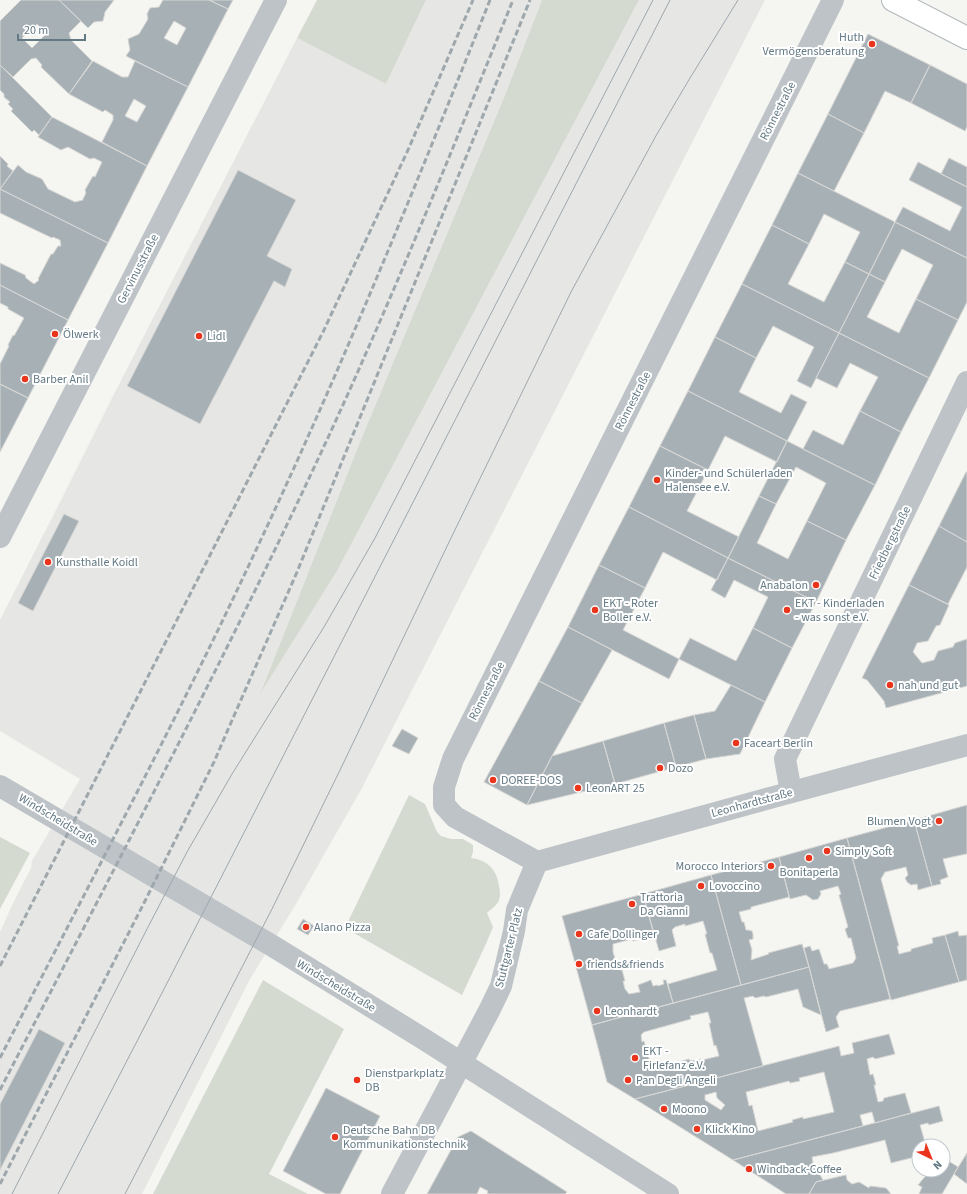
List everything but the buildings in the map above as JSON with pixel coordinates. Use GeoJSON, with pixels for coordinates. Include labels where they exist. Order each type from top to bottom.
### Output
{"type":"FeatureCollection","features":[{"type":"Feature","properties":{"kind":"street","name":"Gervinusstraße"},"geometry":{"type":"LineString","coordinates":[[0,538],[276,0]]}},
{"type":"Feature","properties":{"kind":"street","name":"Rönnestraße"},"geometry":{"type":"LineString","coordinates":[[537,862],[454,817],[444,805],[444,787],[453,759],[833,0]]}},
{"type":"Feature","properties":{"kind":"street"},"geometry":{"type":"LineString","coordinates":[[893,0],[967,38]]}},
{"type":"Feature","properties":{"kind":"street","name":"Friedbergstraße"},"geometry":{"type":"LineString","coordinates":[[790,792],[785,759],[967,382]]}},
{"type":"Feature","properties":{"kind":"street","name":"Leonhardtstraße"},"geometry":{"type":"LineString","coordinates":[[537,862],[967,745]]}},
{"type":"Feature","properties":{"kind":"street","name":"Windscheidstraße"},"geometry":{"type":"LineString","coordinates":[[0,786],[271,945],[461,1062],[668,1194]]}},
{"type":"Feature","properties":{"kind":"street","name":"Stuttgarter Platz"},"geometry":{"type":"LineString","coordinates":[[392,1194],[501,986],[514,931],[517,910],[537,862]]}},
{"type":"Feature","properties":{"kind":"shaded area"},"geometry":{"type":"Polygon","coordinates":[[[317,0],[426,0],[386,84],[297,38],[317,0]]]}},
{"type":"Feature","properties":{"kind":"shaded area"},"geometry":{"type":"Polygon","coordinates":[[[426,0],[542,0],[505,95],[360,442],[261,691],[337,571],[639,0],[765,0],[362,788],[296,904],[250,979],[142,1194],[0,1194],[0,932],[31,868],[32,861],[80,779],[0,731],[0,620],[297,38],[386,84],[426,0]]]}},
{"type":"Feature","properties":{"kind":"shaded area"},"geometry":{"type":"Polygon","coordinates":[[[542,0],[639,0],[337,571],[260,694],[360,442],[505,95],[542,0]]]}},
{"type":"Feature","properties":{"kind":"shaded area"},"geometry":{"type":"Polygon","coordinates":[[[409,795],[425,804],[437,832],[441,836],[451,839],[463,839],[473,845],[471,858],[482,861],[490,866],[498,880],[500,892],[499,900],[487,913],[493,927],[462,995],[345,928],[409,795]]]}},
{"type":"Feature","properties":{"kind":"shaded area"},"geometry":{"type":"Polygon","coordinates":[[[0,837],[30,853],[0,909],[0,837]]]}},
{"type":"Feature","properties":{"kind":"shaded area"},"geometry":{"type":"Polygon","coordinates":[[[263,980],[344,1029],[269,1174],[308,1194],[153,1194],[263,980]]]}},
{"type":"Feature","properties":{"kind":"tram line"},"geometry":{"type":"LineString","coordinates":[[12,1194],[187,852],[232,774],[324,627],[375,538],[653,0]]}},
{"type":"Feature","properties":{"kind":"tram line"},"geometry":{"type":"LineString","coordinates":[[58,1194],[670,0]]}},
{"type":"Feature","properties":{"kind":"tram line"},"geometry":{"type":"LineString","coordinates":[[125,1194],[272,909],[571,292],[657,134],[738,0]]}},
{"type":"Feature","properties":{"kind":"railway"},"geometry":{"type":"LineString","coordinates":[[0,966],[323,332],[408,150],[473,0]]}},
{"type":"Feature","properties":{"kind":"railway"},"geometry":{"type":"LineString","coordinates":[[0,1058],[130,806],[226,614],[348,346],[490,0]]}},
{"type":"Feature","properties":{"kind":"railway"},"geometry":{"type":"LineString","coordinates":[[0,1090],[203,696],[319,457],[395,287],[513,0]]}},
{"type":"Feature","properties":{"kind":"railway"},"geometry":{"type":"LineString","coordinates":[[0,1184],[145,901],[214,762],[297,572],[530,0]]}},
{"type":"Feature","properties":{"kind":"place","name":"Huth Vermögensberatung"},"geometry":{"type":"Point","coordinates":[872,44]}},
{"type":"Feature","properties":{"kind":"place","name":"Ölwerk"},"geometry":{"type":"Point","coordinates":[55,334]}},
{"type":"Feature","properties":{"kind":"place","name":"Lidl"},"geometry":{"type":"Point","coordinates":[199,336]}},
{"type":"Feature","properties":{"kind":"place","name":"Barber Anil"},"geometry":{"type":"Point","coordinates":[25,379]}},
{"type":"Feature","properties":{"kind":"place","name":"Kinder- und Schülerladen Halensee e.V."},"geometry":{"type":"Point","coordinates":[657,480]}},
{"type":"Feature","properties":{"kind":"place","name":"Kunsthalle Koidl"},"geometry":{"type":"Point","coordinates":[48,562]}},
{"type":"Feature","properties":{"kind":"place","name":"Anabalon"},"geometry":{"type":"Point","coordinates":[816,585]}},
{"type":"Feature","properties":{"kind":"place","name":"EKT - Roter Boller e.V."},"geometry":{"type":"Point","coordinates":[595,610]}},
{"type":"Feature","properties":{"kind":"place","name":"EKT - Kinderladen - was sonst e.V."},"geometry":{"type":"Point","coordinates":[787,610]}},
{"type":"Feature","properties":{"kind":"place","name":"nah und gut"},"geometry":{"type":"Point","coordinates":[890,685]}},
{"type":"Feature","properties":{"kind":"place","name":"Faceart Berlin"},"geometry":{"type":"Point","coordinates":[736,743]}},
{"type":"Feature","properties":{"kind":"place","name":"Dozo"},"geometry":{"type":"Point","coordinates":[660,768]}},
{"type":"Feature","properties":{"kind":"place","name":"DOREE-DOS"},"geometry":{"type":"Point","coordinates":[493,780]}},
{"type":"Feature","properties":{"kind":"place","name":"LeonART 25"},"geometry":{"type":"Point","coordinates":[578,788]}},
{"type":"Feature","properties":{"kind":"place","name":"Blumen Vogt"},"geometry":{"type":"Point","coordinates":[939,821]}},
{"type":"Feature","properties":{"kind":"place","name":"Simply Soft"},"geometry":{"type":"Point","coordinates":[827,851]}},
{"type":"Feature","properties":{"kind":"place","name":"Bonitaperla"},"geometry":{"type":"Point","coordinates":[809,858]}},
{"type":"Feature","properties":{"kind":"place","name":"Morocco Interiors"},"geometry":{"type":"Point","coordinates":[771,866]}},
{"type":"Feature","properties":{"kind":"place","name":"Lovoccino"},"geometry":{"type":"Point","coordinates":[701,886]}},
{"type":"Feature","properties":{"kind":"place","name":"Trattoria Da Gianni"},"geometry":{"type":"Point","coordinates":[632,904]}},
{"type":"Feature","properties":{"kind":"place","name":"Alano Pizza"},"geometry":{"type":"Point","coordinates":[306,927]}},
{"type":"Feature","properties":{"kind":"place","name":"Cafe Dollinger"},"geometry":{"type":"Point","coordinates":[579,934]}},
{"type":"Feature","properties":{"kind":"place","name":"friends&friends"},"geometry":{"type":"Point","coordinates":[579,964]}},
{"type":"Feature","properties":{"kind":"place","name":"Leonhardt"},"geometry":{"type":"Point","coordinates":[597,1011]}},
{"type":"Feature","properties":{"kind":"place","name":"EKT - Firlefanz e.V."},"geometry":{"type":"Point","coordinates":[635,1058]}},
{"type":"Feature","properties":{"kind":"place","name":"Dienstparkplatz DB"},"geometry":{"type":"Point","coordinates":[357,1080]}},
{"type":"Feature","properties":{"kind":"place","name":"Pan Degli Angeli"},"geometry":{"type":"Point","coordinates":[628,1080]}},
{"type":"Feature","properties":{"kind":"place","name":"Moono"},"geometry":{"type":"Point","coordinates":[664,1109]}},
{"type":"Feature","properties":{"kind":"place","name":"Klick Kino"},"geometry":{"type":"Point","coordinates":[697,1129]}},
{"type":"Feature","properties":{"kind":"place","name":"Deutsche Bahn DB Kommunikationstechnik"},"geometry":{"type":"Point","coordinates":[335,1137]}},
{"type":"Feature","properties":{"kind":"place","name":"Windback-Coffee"},"geometry":{"type":"Point","coordinates":[749,1169]}}]}
